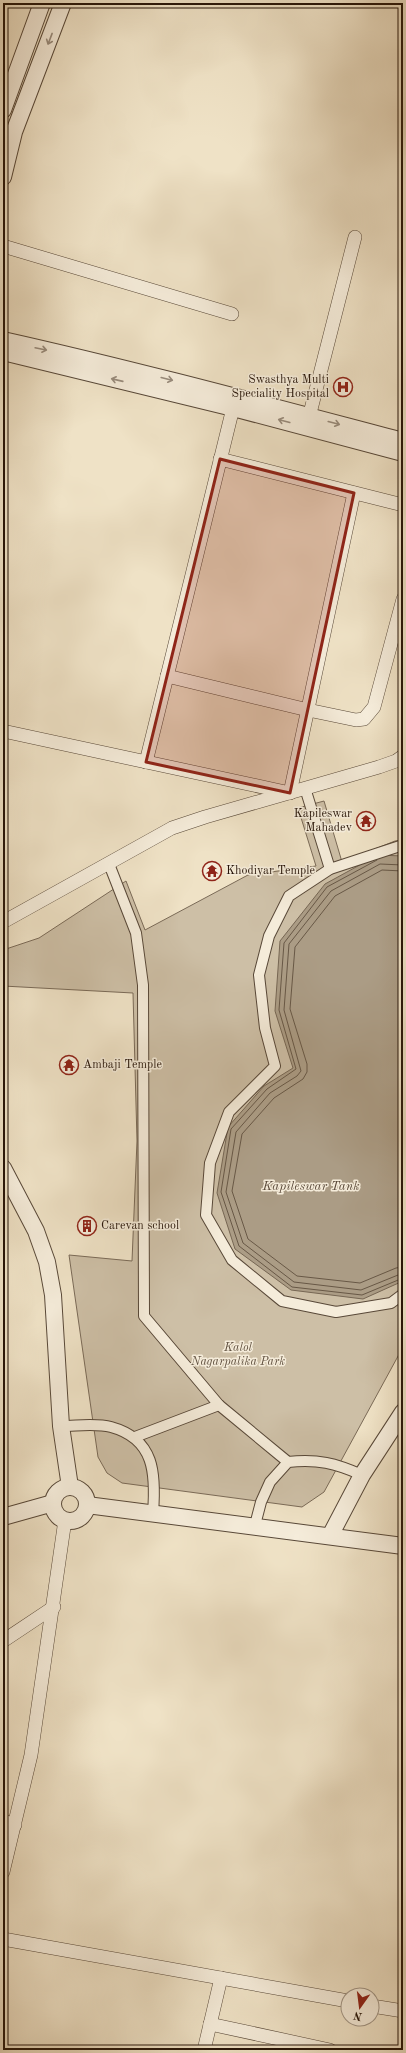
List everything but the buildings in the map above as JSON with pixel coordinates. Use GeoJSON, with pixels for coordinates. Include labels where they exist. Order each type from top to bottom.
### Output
{"type":"FeatureCollection","features":[{"type":"Feature","properties":{"kind":"street"},"geometry":{"type":"LineString","coordinates":[[3,110],[42,3]]}},
{"type":"Feature","properties":{"kind":"street"},"geometry":{"type":"LineString","coordinates":[[3,177],[5,159],[14,132],[63,3]]}},
{"type":"Feature","properties":{"kind":"street"},"geometry":{"type":"LineString","coordinates":[[308,422],[355,237]]}},
{"type":"Feature","properties":{"kind":"street"},"geometry":{"type":"LineString","coordinates":[[3,246],[232,314]]}},
{"type":"Feature","properties":{"kind":"street"},"geometry":{"type":"LineString","coordinates":[[3,340],[69,355],[308,422],[403,453]]}},
{"type":"Feature","properties":{"kind":"street"},"geometry":{"type":"LineString","coordinates":[[3,352],[233,408],[403,441]]}},
{"type":"Feature","properties":{"kind":"street"},"geometry":{"type":"LineString","coordinates":[[146,762],[233,408]]}},
{"type":"Feature","properties":{"kind":"street"},"geometry":{"type":"LineString","coordinates":[[220,459],[403,505]]}},
{"type":"Feature","properties":{"kind":"street"},"geometry":{"type":"LineString","coordinates":[[290,793],[354,493]]}},
{"type":"Feature","properties":{"kind":"street"},"geometry":{"type":"LineString","coordinates":[[168,676],[308,710],[356,720],[364,719],[371,713],[374,707],[403,599]]}},
{"type":"Feature","properties":{"kind":"street"},"geometry":{"type":"LineString","coordinates":[[3,731],[290,793]]}},
{"type":"Feature","properties":{"kind":"street"},"geometry":{"type":"LineString","coordinates":[[3,922],[110,864],[172,828],[205,817],[379,767],[396,761],[403,756]]}},
{"type":"Feature","properties":{"kind":"street"},"geometry":{"type":"LineString","coordinates":[[305,788],[330,869]]}},
{"type":"Feature","properties":{"kind":"street"},"geometry":{"type":"LineString","coordinates":[[403,845],[330,869],[289,896],[269,936],[259,975],[265,1028],[275,1066],[229,1112],[210,1163],[206,1215],[232,1260],[282,1300],[336,1312],[390,1303],[403,1294]]}},
{"type":"Feature","properties":{"kind":"street"},"geometry":{"type":"LineString","coordinates":[[110,864],[136,933],[143,985],[144,1316],[219,1405],[288,1462]]}},
{"type":"Feature","properties":{"kind":"street"},"geometry":{"type":"LineString","coordinates":[[3,1168],[36,1231],[47,1262],[53,1295],[61,1426],[70,1487]]}},
{"type":"Feature","properties":{"kind":"street"},"geometry":{"type":"LineString","coordinates":[[135,1437],[219,1405]]}},
{"type":"Feature","properties":{"kind":"street"},"geometry":{"type":"LineString","coordinates":[[330,1536],[362,1475],[403,1412]]}},
{"type":"Feature","properties":{"kind":"street"},"geometry":{"type":"LineString","coordinates":[[61,1426],[110,1427],[135,1437],[150,1456],[155,1485],[153,1513]]}},
{"type":"Feature","properties":{"kind":"street"},"geometry":{"type":"LineString","coordinates":[[255,1526],[261,1502],[270,1482],[288,1462],[309,1460],[337,1464],[362,1475]]}},
{"type":"Feature","properties":{"kind":"street"},"geometry":{"type":"LineString","coordinates":[[70,1487],[81,1491],[86,1497],[87,1505],[85,1512],[80,1518],[65,1520],[54,1510],[53,1503],[55,1495],[60,1490],[70,1487]]}},
{"type":"Feature","properties":{"kind":"street"},"geometry":{"type":"LineString","coordinates":[[3,1517],[53,1503]]}},
{"type":"Feature","properties":{"kind":"street"},"geometry":{"type":"LineString","coordinates":[[87,1505],[403,1546]]}},
{"type":"Feature","properties":{"kind":"street"},"geometry":{"type":"LineString","coordinates":[[3,1872],[9,1823],[32,1755],[54,1607],[65,1520]]}},
{"type":"Feature","properties":{"kind":"street"},"geometry":{"type":"LineString","coordinates":[[3,1641],[54,1607]]}},
{"type":"Feature","properties":{"kind":"street"},"geometry":{"type":"LineString","coordinates":[[3,1939],[340,2000]]}},
{"type":"Feature","properties":{"kind":"street"},"geometry":{"type":"LineString","coordinates":[[204,2050],[221,1978]]}},
{"type":"Feature","properties":{"kind":"street"},"geometry":{"type":"LineString","coordinates":[[380,2007],[403,2011]]}},
{"type":"Feature","properties":{"kind":"street"},"geometry":{"type":"LineString","coordinates":[[210,2024],[330,2050]]}},
{"type":"Feature","properties":{"kind":"highlighted area"},"geometry":{"type":"Polygon","coordinates":[[[220,459],[354,493],[290,793],[146,762],[220,459]]]}},
{"type":"Feature","properties":{"kind":"green space","name":"Kalol Nagarpalika Park"},"geometry":{"type":"Polygon","coordinates":[[[324,801],[342,862],[395,841],[403,840],[403,1347],[324,1492],[302,1507],[122,1483],[107,1473],[98,1457],[69,1255],[132,1261],[137,1141],[133,993],[3,986],[3,950],[39,938],[126,881],[145,930],[248,875],[316,866],[298,808],[324,801]]]}},
{"type":"Feature","properties":{"kind":"water","name":"Kapileswar Tank"},"geometry":{"type":"Polygon","coordinates":[[[378,855],[403,856],[403,1281],[363,1299],[291,1290],[235,1249],[217,1193],[228,1127],[264,1086],[293,1068],[275,1011],[280,941],[325,884],[378,855]]]}},
{"type":"Feature","properties":{"kind":"place","name":"Swasthya Multi Speciality Hospital"},"geometry":{"type":"Point","coordinates":[343,387]}},
{"type":"Feature","properties":{"kind":"place","name":"Kapileswar Mahadev"},"geometry":{"type":"Point","coordinates":[366,821]}},
{"type":"Feature","properties":{"kind":"place","name":"Khodiyar Temple"},"geometry":{"type":"Point","coordinates":[212,871]}},
{"type":"Feature","properties":{"kind":"place","name":"Ambaji Temple"},"geometry":{"type":"Point","coordinates":[69,1065]}},
{"type":"Feature","properties":{"kind":"place","name":"Carevan school"},"geometry":{"type":"Point","coordinates":[87,1226]}}]}
